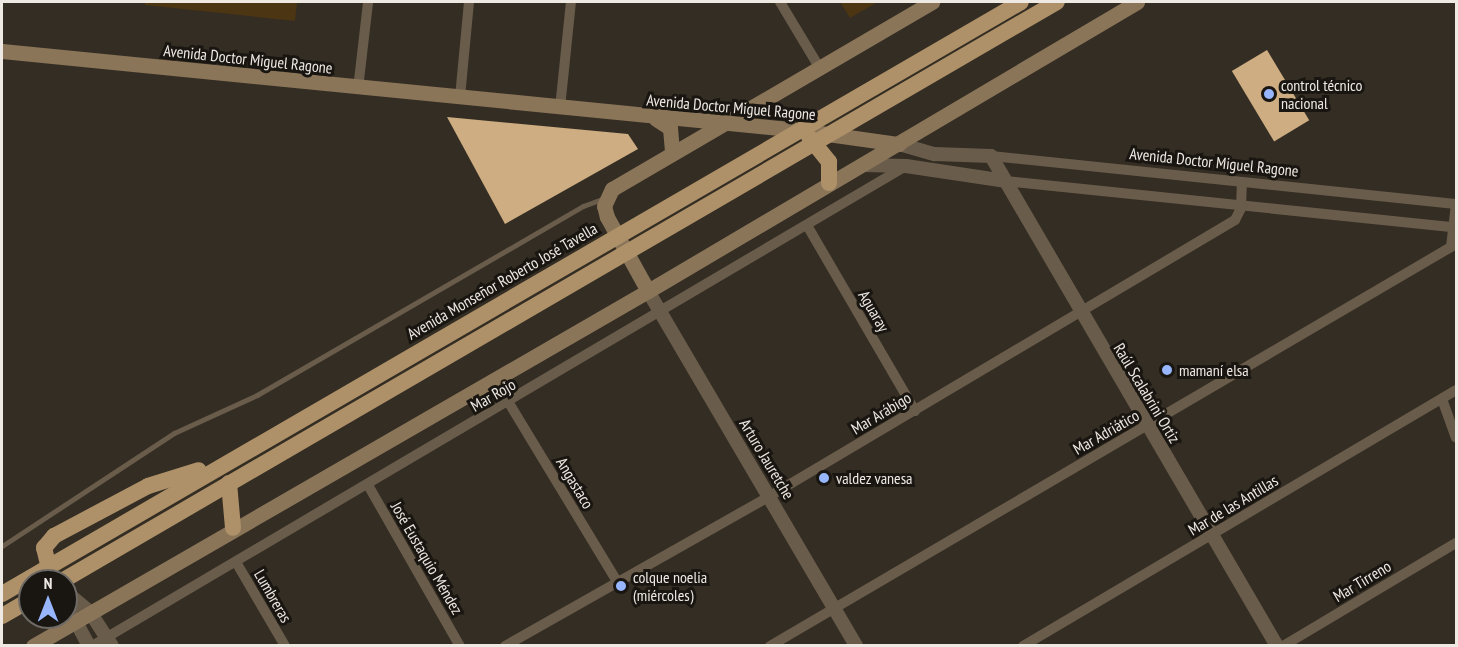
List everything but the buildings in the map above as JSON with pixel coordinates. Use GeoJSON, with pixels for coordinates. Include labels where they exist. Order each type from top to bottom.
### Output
{"type":"FeatureCollection","features":[{"type":"Feature","properties":{"kind":"highway","name":"Avenida Monseñor Roberto José Tavella"},"geometry":{"type":"LineString","coordinates":[[61,569],[226,462],[1021,2]]}},
{"type":"Feature","properties":{"kind":"highway"},"geometry":{"type":"LineString","coordinates":[[78,572],[1057,2]]}},
{"type":"Feature","properties":{"kind":"highway"},"geometry":{"type":"LineString","coordinates":[[799,130],[816,142],[829,162],[829,183]]}},
{"type":"Feature","properties":{"kind":"highway"},"geometry":{"type":"LineString","coordinates":[[50,569],[44,548],[54,536],[148,486],[226,462]]}},
{"type":"Feature","properties":{"kind":"highway"},"geometry":{"type":"LineString","coordinates":[[229,483],[233,528]]}},
{"type":"Feature","properties":{"kind":"highway","name":"Avenida Monseñor Roberto José Tavella"},"geometry":{"type":"LineString","coordinates":[[2,594],[18,588]]}},
{"type":"Feature","properties":{"kind":"highway"},"geometry":{"type":"LineString","coordinates":[[2,616],[18,607]]}},
{"type":"Feature","properties":{"kind":"main road"},"geometry":{"type":"LineString","coordinates":[[648,291],[607,217],[606,198],[612,189],[932,2]]}},
{"type":"Feature","properties":{"kind":"main road"},"geometry":{"type":"LineString","coordinates":[[78,619],[648,291],[1137,2]]}},
{"type":"Feature","properties":{"kind":"main road","name":"Avenida Doctor Miguel Ragone"},"geometry":{"type":"LineString","coordinates":[[2,51],[656,119],[799,130],[899,144]]}},
{"type":"Feature","properties":{"kind":"main road"},"geometry":{"type":"LineString","coordinates":[[656,119],[670,128],[672,153]]}},
{"type":"Feature","properties":{"kind":"main road"},"geometry":{"type":"LineString","coordinates":[[33,645],[61,629]]}},
{"type":"Feature","properties":{"kind":"street"},"geometry":{"type":"LineString","coordinates":[[358,89],[368,2]]}},
{"type":"Feature","properties":{"kind":"street"},"geometry":{"type":"LineString","coordinates":[[460,97],[469,2]]}},
{"type":"Feature","properties":{"kind":"street"},"geometry":{"type":"LineString","coordinates":[[560,108],[572,2]]}},
{"type":"Feature","properties":{"kind":"street"},"geometry":{"type":"LineString","coordinates":[[780,2],[819,67]]}},
{"type":"Feature","properties":{"kind":"street","name":"Avenida Doctor Miguel Ragone"},"geometry":{"type":"LineString","coordinates":[[899,144],[935,154],[991,156],[1456,204]]}},
{"type":"Feature","properties":{"kind":"street","name":"Raúl Scalabrini Ortiz"},"geometry":{"type":"LineString","coordinates":[[991,156],[1080,314],[1148,425],[1210,536],[1277,645]]}},
{"type":"Feature","properties":{"kind":"street"},"geometry":{"type":"LineString","coordinates":[[863,165],[906,166],[1005,181],[1241,208],[1456,228]]}},
{"type":"Feature","properties":{"kind":"street","name":"Mar Rojo"},"geometry":{"type":"LineString","coordinates":[[90,645],[109,641],[236,562],[808,227],[906,166]]}},
{"type":"Feature","properties":{"kind":"street"},"geometry":{"type":"LineString","coordinates":[[1241,208],[1242,182]]}},
{"type":"Feature","properties":{"kind":"street","name":"Mar Adriático"},"geometry":{"type":"LineString","coordinates":[[770,645],[1148,425],[1454,251],[1456,204]]}},
{"type":"Feature","properties":{"kind":"street","name":"Mar Arábigo"},"geometry":{"type":"LineString","coordinates":[[505,645],[616,580],[770,496],[1080,314],[1235,219],[1241,208]]}},
{"type":"Feature","properties":{"kind":"street","name":"Aguaray"},"geometry":{"type":"LineString","coordinates":[[808,227],[915,411]]}},
{"type":"Feature","properties":{"kind":"street","name":"Arturo Jauretche"},"geometry":{"type":"LineString","coordinates":[[648,291],[856,645]]}},
{"type":"Feature","properties":{"kind":"street","name":"Mar de las Antillas"},"geometry":{"type":"LineString","coordinates":[[1023,645],[1456,390]]}},
{"type":"Feature","properties":{"kind":"street"},"geometry":{"type":"LineString","coordinates":[[1442,399],[1456,438]]}},
{"type":"Feature","properties":{"kind":"street","name":"Angastaco"},"geometry":{"type":"LineString","coordinates":[[509,403],[616,580]]}},
{"type":"Feature","properties":{"kind":"street","name":"José Eustaquio Méndez"},"geometry":{"type":"LineString","coordinates":[[368,485],[460,645]]}},
{"type":"Feature","properties":{"kind":"street","name":"Mar Tirreno"},"geometry":{"type":"LineString","coordinates":[[1283,645],[1456,543]]}},
{"type":"Feature","properties":{"kind":"street","name":"Lumbreras"},"geometry":{"type":"LineString","coordinates":[[236,562],[285,645]]}},
{"type":"Feature","properties":{"kind":"street"},"geometry":{"type":"LineString","coordinates":[[78,602],[90,612],[109,641]]}},
{"type":"Feature","properties":{"kind":"street"},"geometry":{"type":"LineString","coordinates":[[78,626],[90,645]]}},
{"type":"Feature","properties":{"kind":"lane"},"geometry":{"type":"LineString","coordinates":[[2,546],[24,527],[174,433],[257,395],[583,206],[606,198]]}},
{"type":"Feature","properties":{"kind":"shaded area"},"geometry":{"type":"Polygon","coordinates":[[[145,2],[297,2],[295,21],[145,5],[145,2]]]}},
{"type":"Feature","properties":{"kind":"shaded area"},"geometry":{"type":"Polygon","coordinates":[[[840,2],[878,2],[850,18],[840,2]]]}},
{"type":"Feature","properties":{"kind":"place","name":"control técnico nacional"},"geometry":{"type":"Point","coordinates":[1269,94]}},
{"type":"Feature","properties":{"kind":"place","name":"mamaní elsa"},"geometry":{"type":"Point","coordinates":[1167,370]}},
{"type":"Feature","properties":{"kind":"place","name":"valdez vanesa"},"geometry":{"type":"Point","coordinates":[824,478]}},
{"type":"Feature","properties":{"kind":"place","name":"colque noelia (miércoles)"},"geometry":{"type":"Point","coordinates":[621,586]}}]}
